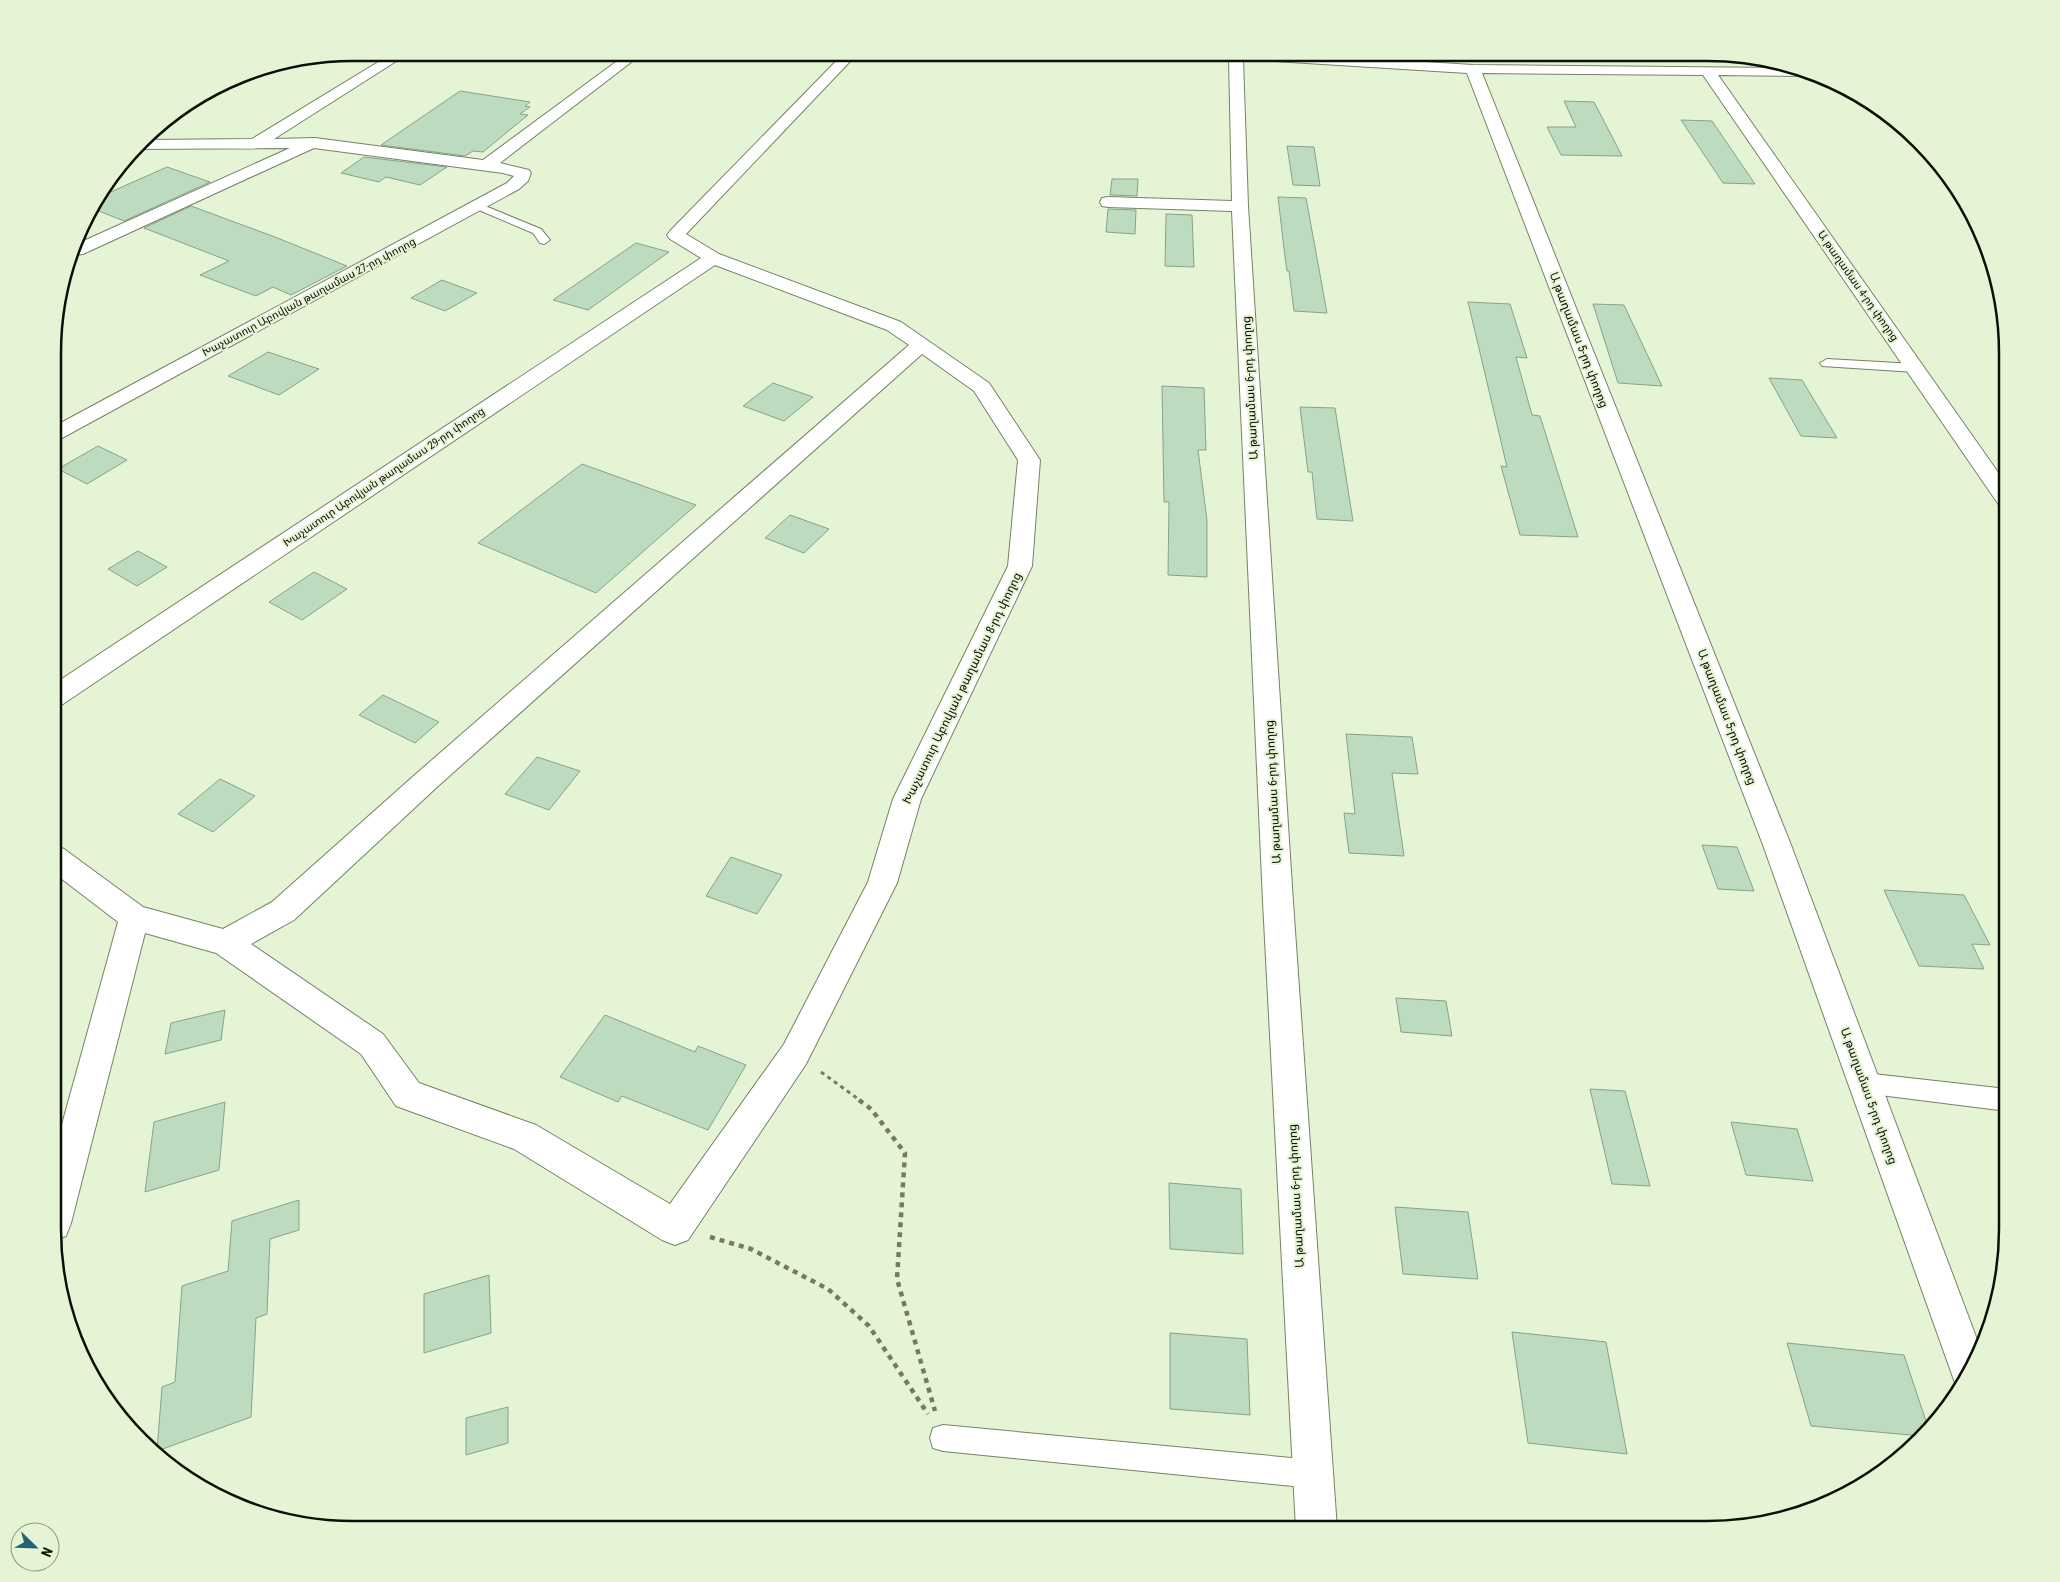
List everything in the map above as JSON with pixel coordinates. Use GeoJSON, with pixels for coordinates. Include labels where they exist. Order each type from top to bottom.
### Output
{"type":"FeatureCollection","features":[{"type":"Feature","properties":{"kind":"street"},"geometry":{"type":"LineString","coordinates":[[258,142],[388,61]]}},
{"type":"Feature","properties":{"kind":"street"},"geometry":{"type":"LineString","coordinates":[[149,145],[258,142],[315,143],[486,166],[625,61]]}},
{"type":"Feature","properties":{"kind":"street","name":"Խաչատուր Աբովյան թաղամաս 8-րդ փողոց"},"geometry":{"type":"LineString","coordinates":[[675,1227],[795,1054],[882,883],[907,799],[1020,566],[1029,460],[982,387],[894,326],[713,258],[676,235],[843,61]]}},
{"type":"Feature","properties":{"kind":"street","name":"Ա թաղամաս 6-րդ փողոց"},"geometry":{"type":"LineString","coordinates":[[1226,61],[1240,206],[1316,1521]]}},
{"type":"Feature","properties":{"kind":"street"},"geometry":{"type":"LineString","coordinates":[[1334,61],[1473,70],[1785,72]]}},
{"type":"Feature","properties":{"kind":"street","name":"Ա թաղամաս 5-րդ փողոց"},"geometry":{"type":"LineString","coordinates":[[1473,70],[1777,845],[1967,1363]]}},
{"type":"Feature","properties":{"kind":"street","name":"Ա թաղամաս 4-րդ փողոց"},"geometry":{"type":"LineString","coordinates":[[1708,72],[1999,489]]}},
{"type":"Feature","properties":{"kind":"street"},"geometry":{"type":"LineString","coordinates":[[81,248],[315,143]]}},
{"type":"Feature","properties":{"kind":"street","name":"Խաչատուր Աբովյան թաղամաս 27-րդ փողոց"},"geometry":{"type":"LineString","coordinates":[[61,431],[478,206],[513,186],[522,178],[523,173],[517,170],[486,166]]}},
{"type":"Feature","properties":{"kind":"street"},"geometry":{"type":"LineString","coordinates":[[1108,202],[1240,206]]}},
{"type":"Feature","properties":{"kind":"street","name":"Խաչատուր Աբովյան թաղամաս 29-րդ փողոց"},"geometry":{"type":"LineString","coordinates":[[61,692],[713,258]]}},
{"type":"Feature","properties":{"kind":"street"},"geometry":{"type":"LineString","coordinates":[[225,943],[283,911],[427,780],[921,345]]}},
{"type":"Feature","properties":{"kind":"street"},"geometry":{"type":"LineString","coordinates":[[61,862],[134,917],[225,943],[372,1044],[408,1095],[524,1136],[675,1227]]}},
{"type":"Feature","properties":{"kind":"street"},"geometry":{"type":"LineString","coordinates":[[61,1194],[134,917]]}},
{"type":"Feature","properties":{"kind":"lane"},"geometry":{"type":"LineString","coordinates":[[478,206],[537,231],[544,240]]}},
{"type":"Feature","properties":{"kind":"lane"},"geometry":{"type":"LineString","coordinates":[[1826,363],[1915,368]]}},
{"type":"Feature","properties":{"kind":"lane"},"geometry":{"type":"LineString","coordinates":[[1864,1083],[1999,1099]]}},
{"type":"Feature","properties":{"kind":"lane"},"geometry":{"type":"LineString","coordinates":[[943,1438],[1313,1474]]}},
{"type":"Feature","properties":{"kind":"path"},"geometry":{"type":"LineString","coordinates":[[795,1054],[871,1110],[905,1153],[897,1279],[943,1438]]}},
{"type":"Feature","properties":{"kind":"path"},"geometry":{"type":"LineString","coordinates":[[675,1227],[751,1249],[828,1289],[869,1326],[943,1438]]}},
{"type":"Feature","properties":{"kind":"building"},"geometry":{"type":"Polygon","coordinates":[[[460,91],[530,102],[525,106],[530,107],[520,114],[528,115],[483,152],[473,151],[465,156],[381,145],[460,91]]]}},
{"type":"Feature","properties":{"kind":"building"},"geometry":{"type":"Polygon","coordinates":[[[1564,101],[1594,102],[1622,156],[1561,155],[1547,127],[1576,127],[1564,101]]]}},
{"type":"Feature","properties":{"kind":"building"},"geometry":{"type":"Polygon","coordinates":[[[1681,120],[1712,121],[1755,184],[1723,183],[1681,120]]]}},
{"type":"Feature","properties":{"kind":"building"},"geometry":{"type":"Polygon","coordinates":[[[1287,146],[1314,147],[1320,186],[1293,185],[1287,146]]]}},
{"type":"Feature","properties":{"kind":"building"},"geometry":{"type":"Polygon","coordinates":[[[364,157],[447,167],[420,185],[386,177],[379,182],[341,173],[364,157]]]}},
{"type":"Feature","properties":{"kind":"building"},"geometry":{"type":"Polygon","coordinates":[[[167,167],[210,182],[124,221],[98,211],[109,193],[167,167]]]}},
{"type":"Feature","properties":{"kind":"building"},"geometry":{"type":"Polygon","coordinates":[[[1112,179],[1138,179],[1137,196],[1110,195],[1112,179]]]}},
{"type":"Feature","properties":{"kind":"building"},"geometry":{"type":"Polygon","coordinates":[[[1278,197],[1306,198],[1327,313],[1294,311],[1278,197]]]}},
{"type":"Feature","properties":{"kind":"building"},"geometry":{"type":"Polygon","coordinates":[[[191,206],[347,266],[291,295],[273,287],[256,296],[200,275],[229,261],[144,228],[191,206]]]}},
{"type":"Feature","properties":{"kind":"building"},"geometry":{"type":"Polygon","coordinates":[[[1108,209],[1136,210],[1135,234],[1106,232],[1108,209]]]}},
{"type":"Feature","properties":{"kind":"building"},"geometry":{"type":"Polygon","coordinates":[[[1166,214],[1192,215],[1194,267],[1165,266],[1166,214]]]}},
{"type":"Feature","properties":{"kind":"building"},"geometry":{"type":"Polygon","coordinates":[[[636,243],[669,252],[588,310],[553,300],[636,243]]]}},
{"type":"Feature","properties":{"kind":"building"},"geometry":{"type":"Polygon","coordinates":[[[442,280],[477,293],[445,311],[411,298],[442,280]]]}},
{"type":"Feature","properties":{"kind":"building"},"geometry":{"type":"Polygon","coordinates":[[[1468,302],[1510,304],[1527,358],[1516,357],[1532,415],[1540,416],[1578,537],[1520,535],[1501,466],[1507,467],[1468,302]]]}},
{"type":"Feature","properties":{"kind":"building"},"geometry":{"type":"Polygon","coordinates":[[[1593,304],[1624,305],[1662,386],[1618,383],[1593,304]]]}},
{"type":"Feature","properties":{"kind":"building"},"geometry":{"type":"Polygon","coordinates":[[[268,352],[319,369],[279,395],[228,376],[268,352]]]}},
{"type":"Feature","properties":{"kind":"building"},"geometry":{"type":"Polygon","coordinates":[[[1769,378],[1802,380],[1837,438],[1801,436],[1769,378]]]}},
{"type":"Feature","properties":{"kind":"building"},"geometry":{"type":"Polygon","coordinates":[[[773,383],[813,397],[784,421],[743,406],[773,383]]]}},
{"type":"Feature","properties":{"kind":"building"},"geometry":{"type":"Polygon","coordinates":[[[1162,386],[1204,388],[1206,450],[1198,450],[1207,520],[1207,577],[1168,575],[1169,502],[1164,502],[1162,386]]]}},
{"type":"Feature","properties":{"kind":"building"},"geometry":{"type":"Polygon","coordinates":[[[1300,407],[1335,408],[1353,521],[1317,519],[1312,472],[1308,472],[1300,407]]]}},
{"type":"Feature","properties":{"kind":"building"},"geometry":{"type":"Polygon","coordinates":[[[98,446],[127,460],[87,484],[61,471],[61,467],[98,446]]]}},
{"type":"Feature","properties":{"kind":"building"},"geometry":{"type":"Polygon","coordinates":[[[582,464],[696,505],[596,593],[478,543],[582,464]]]}},
{"type":"Feature","properties":{"kind":"building"},"geometry":{"type":"Polygon","coordinates":[[[790,515],[829,529],[804,553],[765,538],[790,515]]]}},
{"type":"Feature","properties":{"kind":"building"},"geometry":{"type":"Polygon","coordinates":[[[138,551],[167,567],[137,586],[108,569],[138,551]]]}},
{"type":"Feature","properties":{"kind":"building"},"geometry":{"type":"Polygon","coordinates":[[[314,572],[347,589],[302,620],[269,602],[314,572]]]}},
{"type":"Feature","properties":{"kind":"building"},"geometry":{"type":"Polygon","coordinates":[[[383,695],[439,722],[415,743],[359,715],[383,695]]]}},
{"type":"Feature","properties":{"kind":"building"},"geometry":{"type":"Polygon","coordinates":[[[1346,734],[1412,737],[1418,774],[1392,773],[1404,856],[1349,853],[1344,813],[1355,814],[1346,734]]]}},
{"type":"Feature","properties":{"kind":"building"},"geometry":{"type":"Polygon","coordinates":[[[537,757],[580,771],[549,810],[505,794],[537,757]]]}},
{"type":"Feature","properties":{"kind":"building"},"geometry":{"type":"Polygon","coordinates":[[[220,779],[255,796],[213,832],[178,814],[220,779]]]}},
{"type":"Feature","properties":{"kind":"building"},"geometry":{"type":"Polygon","coordinates":[[[1702,845],[1737,847],[1754,891],[1718,889],[1702,845]]]}},
{"type":"Feature","properties":{"kind":"building"},"geometry":{"type":"Polygon","coordinates":[[[731,857],[782,875],[757,914],[706,896],[731,857]]]}},
{"type":"Feature","properties":{"kind":"building"},"geometry":{"type":"Polygon","coordinates":[[[1884,890],[1964,895],[1990,945],[1972,944],[1984,969],[1919,966],[1884,890]]]}},
{"type":"Feature","properties":{"kind":"building"},"geometry":{"type":"Polygon","coordinates":[[[1396,998],[1446,1001],[1452,1036],[1401,1032],[1396,998]]]}},
{"type":"Feature","properties":{"kind":"building"},"geometry":{"type":"Polygon","coordinates":[[[225,1010],[221,1040],[165,1054],[171,1023],[225,1010]]]}},
{"type":"Feature","properties":{"kind":"building"},"geometry":{"type":"Polygon","coordinates":[[[605,1015],[695,1052],[698,1046],[746,1065],[708,1130],[622,1096],[618,1102],[560,1077],[605,1015]]]}},
{"type":"Feature","properties":{"kind":"building"},"geometry":{"type":"Polygon","coordinates":[[[1590,1089],[1625,1091],[1650,1186],[1612,1184],[1590,1089]]]}},
{"type":"Feature","properties":{"kind":"building"},"geometry":{"type":"Polygon","coordinates":[[[225,1102],[219,1170],[145,1192],[154,1122],[225,1102]]]}},
{"type":"Feature","properties":{"kind":"building"},"geometry":{"type":"Polygon","coordinates":[[[1731,1122],[1797,1129],[1813,1181],[1746,1175],[1731,1122]]]}},
{"type":"Feature","properties":{"kind":"building"},"geometry":{"type":"Polygon","coordinates":[[[1169,1183],[1241,1189],[1243,1254],[1170,1249],[1169,1183]]]}},
{"type":"Feature","properties":{"kind":"building"},"geometry":{"type":"Polygon","coordinates":[[[299,1200],[299,1230],[270,1239],[267,1314],[256,1318],[251,1417],[162,1449],[157,1445],[162,1387],[175,1382],[182,1286],[228,1271],[232,1221],[299,1200]]]}},
{"type":"Feature","properties":{"kind":"building"},"geometry":{"type":"Polygon","coordinates":[[[1395,1207],[1468,1212],[1478,1279],[1403,1274],[1395,1207]]]}},
{"type":"Feature","properties":{"kind":"building"},"geometry":{"type":"Polygon","coordinates":[[[489,1275],[491,1333],[424,1353],[424,1294],[489,1275]]]}},
{"type":"Feature","properties":{"kind":"building"},"geometry":{"type":"Polygon","coordinates":[[[1512,1332],[1606,1342],[1627,1454],[1528,1443],[1512,1332]]]}},
{"type":"Feature","properties":{"kind":"building"},"geometry":{"type":"Polygon","coordinates":[[[1170,1333],[1247,1339],[1250,1415],[1170,1409],[1170,1333]]]}},
{"type":"Feature","properties":{"kind":"building"},"geometry":{"type":"Polygon","coordinates":[[[1787,1343],[1904,1355],[1926,1421],[1913,1435],[1811,1426],[1787,1343]]]}},
{"type":"Feature","properties":{"kind":"building"},"geometry":{"type":"Polygon","coordinates":[[[508,1407],[508,1443],[466,1455],[466,1418],[508,1407]]]}}]}
